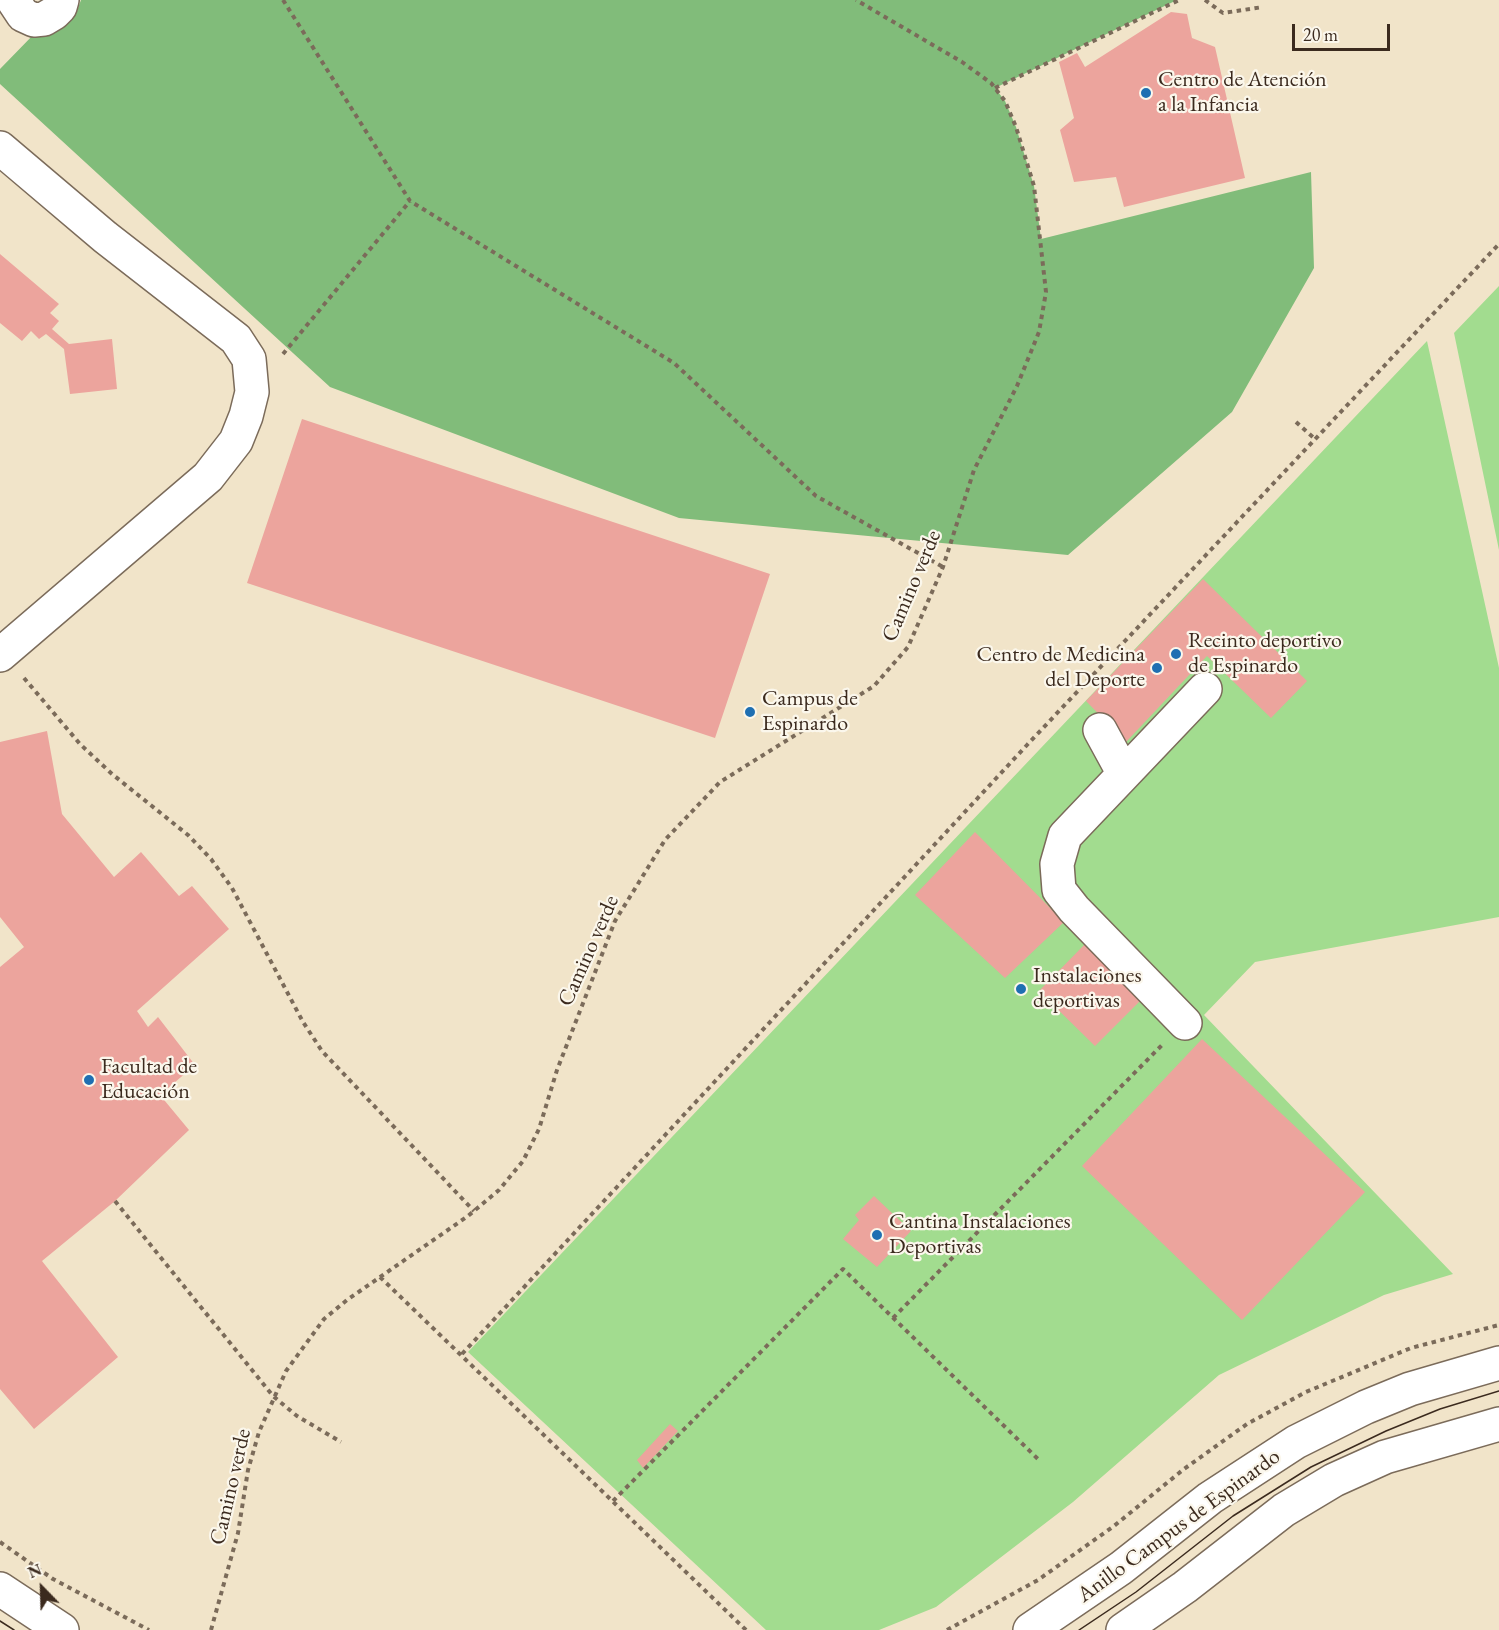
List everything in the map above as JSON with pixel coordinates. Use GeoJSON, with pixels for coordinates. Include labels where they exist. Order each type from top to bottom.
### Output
{"type":"FeatureCollection","features":[{"type":"Feature","properties":{"kind":"street"},"geometry":{"type":"LineString","coordinates":[[12,0],[23,15],[34,20],[44,19],[54,14],[62,0]]}},
{"type":"Feature","properties":{"kind":"street"},"geometry":{"type":"LineString","coordinates":[[0,148],[105,237],[236,339],[249,360],[252,392],[236,441],[208,477],[1,654]]}},
{"type":"Feature","properties":{"kind":"street"},"geometry":{"type":"LineString","coordinates":[[1185,1023],[1074,909],[1059,890],[1056,864],[1065,836],[1205,689]]}},
{"type":"Feature","properties":{"kind":"street"},"geometry":{"type":"LineString","coordinates":[[1100,730],[1124,774]]}},
{"type":"Feature","properties":{"kind":"street","name":"Anillo Campus de Espinardo"},"geometry":{"type":"LineString","coordinates":[[1030,1630],[1121,1568],[1210,1498],[1296,1442],[1366,1407],[1399,1394],[1499,1363]]}},
{"type":"Feature","properties":{"kind":"street"},"geometry":{"type":"LineString","coordinates":[[1123,1630],[1185,1587],[1237,1544],[1284,1510],[1334,1480],[1385,1457],[1499,1424]]}},
{"type":"Feature","properties":{"kind":"street"},"geometry":{"type":"LineString","coordinates":[[0,1589],[62,1630]]}},
{"type":"Feature","properties":{"kind":"path"},"geometry":{"type":"LineString","coordinates":[[283,0],[410,201],[674,363],[816,496],[943,567]]}},
{"type":"Feature","properties":{"kind":"path","name":"Camino verde"},"geometry":{"type":"LineString","coordinates":[[211,1630],[238,1533],[248,1470],[273,1396],[286,1371],[324,1318],[474,1211],[499,1190],[528,1150],[539,1129],[557,1070],[615,921],[665,840],[720,782],[874,686],[908,647],[943,567],[974,470],[1017,386],[1039,332],[1046,292],[1034,186],[1016,127],[1005,101],[995,88],[962,62],[856,0]]}},
{"type":"Feature","properties":{"kind":"path"},"geometry":{"type":"LineString","coordinates":[[995,88],[1179,0]]}},
{"type":"Feature","properties":{"kind":"path"},"geometry":{"type":"LineString","coordinates":[[1205,0],[1223,13],[1263,7]]}},
{"type":"Feature","properties":{"kind":"path"},"geometry":{"type":"LineString","coordinates":[[252,392],[410,201]]}},
{"type":"Feature","properties":{"kind":"path"},"geometry":{"type":"LineString","coordinates":[[462,1354],[1027,745],[1499,244]]}},
{"type":"Feature","properties":{"kind":"path"},"geometry":{"type":"LineString","coordinates":[[1296,422],[1315,439]]}},
{"type":"Feature","properties":{"kind":"path"},"geometry":{"type":"LineString","coordinates":[[1,654],[80,744],[112,774],[188,835],[211,859],[232,888],[294,1005],[322,1051],[474,1211]]}},
{"type":"Feature","properties":{"kind":"path"},"geometry":{"type":"LineString","coordinates":[[893,1317],[1185,1023]]}},
{"type":"Feature","properties":{"kind":"path"},"geometry":{"type":"LineString","coordinates":[[115,1201],[273,1396],[297,1416],[341,1442]]}},
{"type":"Feature","properties":{"kind":"path"},"geometry":{"type":"LineString","coordinates":[[613,1501],[843,1269],[1040,1461]]}},
{"type":"Feature","properties":{"kind":"path"},"geometry":{"type":"LineString","coordinates":[[381,1277],[746,1630]]}},
{"type":"Feature","properties":{"kind":"path"},"geometry":{"type":"LineString","coordinates":[[0,1542],[53,1579],[149,1630]]}},
{"type":"Feature","properties":{"kind":"green space"},"geometry":{"type":"Polygon","coordinates":[[[81,0],[1177,0],[995,88],[1005,101],[1016,127],[1034,186],[1041,239],[1311,172],[1314,268],[1232,412],[1068,555],[679,518],[330,387],[0,84],[0,69],[36,32],[77,11],[81,0]]]}},
{"type":"Feature","properties":{"kind":"green space"},"geometry":{"type":"Polygon","coordinates":[[[1499,286],[1499,550],[1454,333],[1499,286]]]}},
{"type":"Feature","properties":{"kind":"green space","name":"Instalaciones deportivas"},"geometry":{"type":"Polygon","coordinates":[[[1427,341],[1499,668],[1499,917],[1255,962],[1204,1015],[1453,1274],[1384,1295],[1219,1375],[1073,1502],[936,1607],[879,1630],[766,1630],[468,1352],[1427,341]]]}},
{"type":"Feature","properties":{"kind":"building","name":"Centro de Atención a la Infancia"},"geometry":{"type":"Polygon","coordinates":[[[1171,12],[1187,14],[1192,38],[1215,47],[1245,178],[1124,207],[1116,177],[1074,182],[1060,130],[1074,118],[1059,62],[1077,53],[1085,67],[1171,12]]]}},
{"type":"Feature","properties":{"kind":"building"},"geometry":{"type":"Polygon","coordinates":[[[0,254],[59,304],[50,313],[59,321],[52,329],[69,344],[112,339],[117,389],[70,394],[64,349],[46,334],[39,339],[31,331],[22,341],[0,323],[0,254]]]}},
{"type":"Feature","properties":{"kind":"building"},"geometry":{"type":"Polygon","coordinates":[[[302,419],[770,574],[715,738],[247,583],[302,419]]]}},
{"type":"Feature","properties":{"kind":"building","name":"Centro de Medicina del Deporte"},"geometry":{"type":"Polygon","coordinates":[[[1203,579],[1307,681],[1271,718],[1207,656],[1126,742],[1086,701],[1203,579]]]}},
{"type":"Feature","properties":{"kind":"building","name":"Facultad de Educación"},"geometry":{"type":"Polygon","coordinates":[[[47,731],[62,814],[114,877],[141,852],[179,896],[192,886],[229,929],[137,1011],[148,1027],[158,1017],[195,1065],[160,1095],[189,1130],[115,1201],[42,1261],[118,1357],[34,1429],[0,1389],[0,967],[24,947],[0,917],[0,742],[47,731]]]}},
{"type":"Feature","properties":{"kind":"building"},"geometry":{"type":"Polygon","coordinates":[[[975,832],[1064,922],[1005,978],[915,895],[975,832]]]}},
{"type":"Feature","properties":{"kind":"building"},"geometry":{"type":"Polygon","coordinates":[[[1086,943],[1141,1000],[1095,1046],[1039,991],[1086,943]]]}},
{"type":"Feature","properties":{"kind":"building"},"geometry":{"type":"Polygon","coordinates":[[[1202,1039],[1365,1192],[1242,1320],[1082,1166],[1202,1039]]]}},
{"type":"Feature","properties":{"kind":"building","name":"Cantina Instalaciones Deportivas"},"geometry":{"type":"Polygon","coordinates":[[[874,1196],[911,1231],[877,1267],[843,1239],[859,1220],[855,1215],[874,1196]]]}},
{"type":"Feature","properties":{"kind":"building"},"geometry":{"type":"Polygon","coordinates":[[[670,1424],[678,1431],[643,1468],[637,1460],[670,1424]]]}},
{"type":"Feature","properties":{"kind":"tram line"},"geometry":{"type":"LineString","coordinates":[[1079,1630],[1136,1592],[1233,1516],[1311,1467],[1386,1431],[1440,1409],[1499,1391]]}},
{"type":"Feature","properties":{"kind":"tram line"},"geometry":{"type":"LineString","coordinates":[[0,1621],[14,1630]]}},
{"type":"Feature","properties":{"kind":"place","name":"Centro de Atención a la Infancia"},"geometry":{"type":"Point","coordinates":[1146,93]}},
{"type":"Feature","properties":{"kind":"place","name":"Recinto deportivo de Espinardo"},"geometry":{"type":"Point","coordinates":[1176,654]}},
{"type":"Feature","properties":{"kind":"place","name":"Centro de Medicina del Deporte"},"geometry":{"type":"Point","coordinates":[1157,668]}},
{"type":"Feature","properties":{"kind":"place","name":"Campus de Espinardo"},"geometry":{"type":"Point","coordinates":[750,712]}},
{"type":"Feature","properties":{"kind":"place","name":"Instalaciones deportivas"},"geometry":{"type":"Point","coordinates":[1021,989]}},
{"type":"Feature","properties":{"kind":"place","name":"Facultad de Educación"},"geometry":{"type":"Point","coordinates":[89,1080]}},
{"type":"Feature","properties":{"kind":"place","name":"Cantina Instalaciones Deportivas"},"geometry":{"type":"Point","coordinates":[877,1235]}}]}
